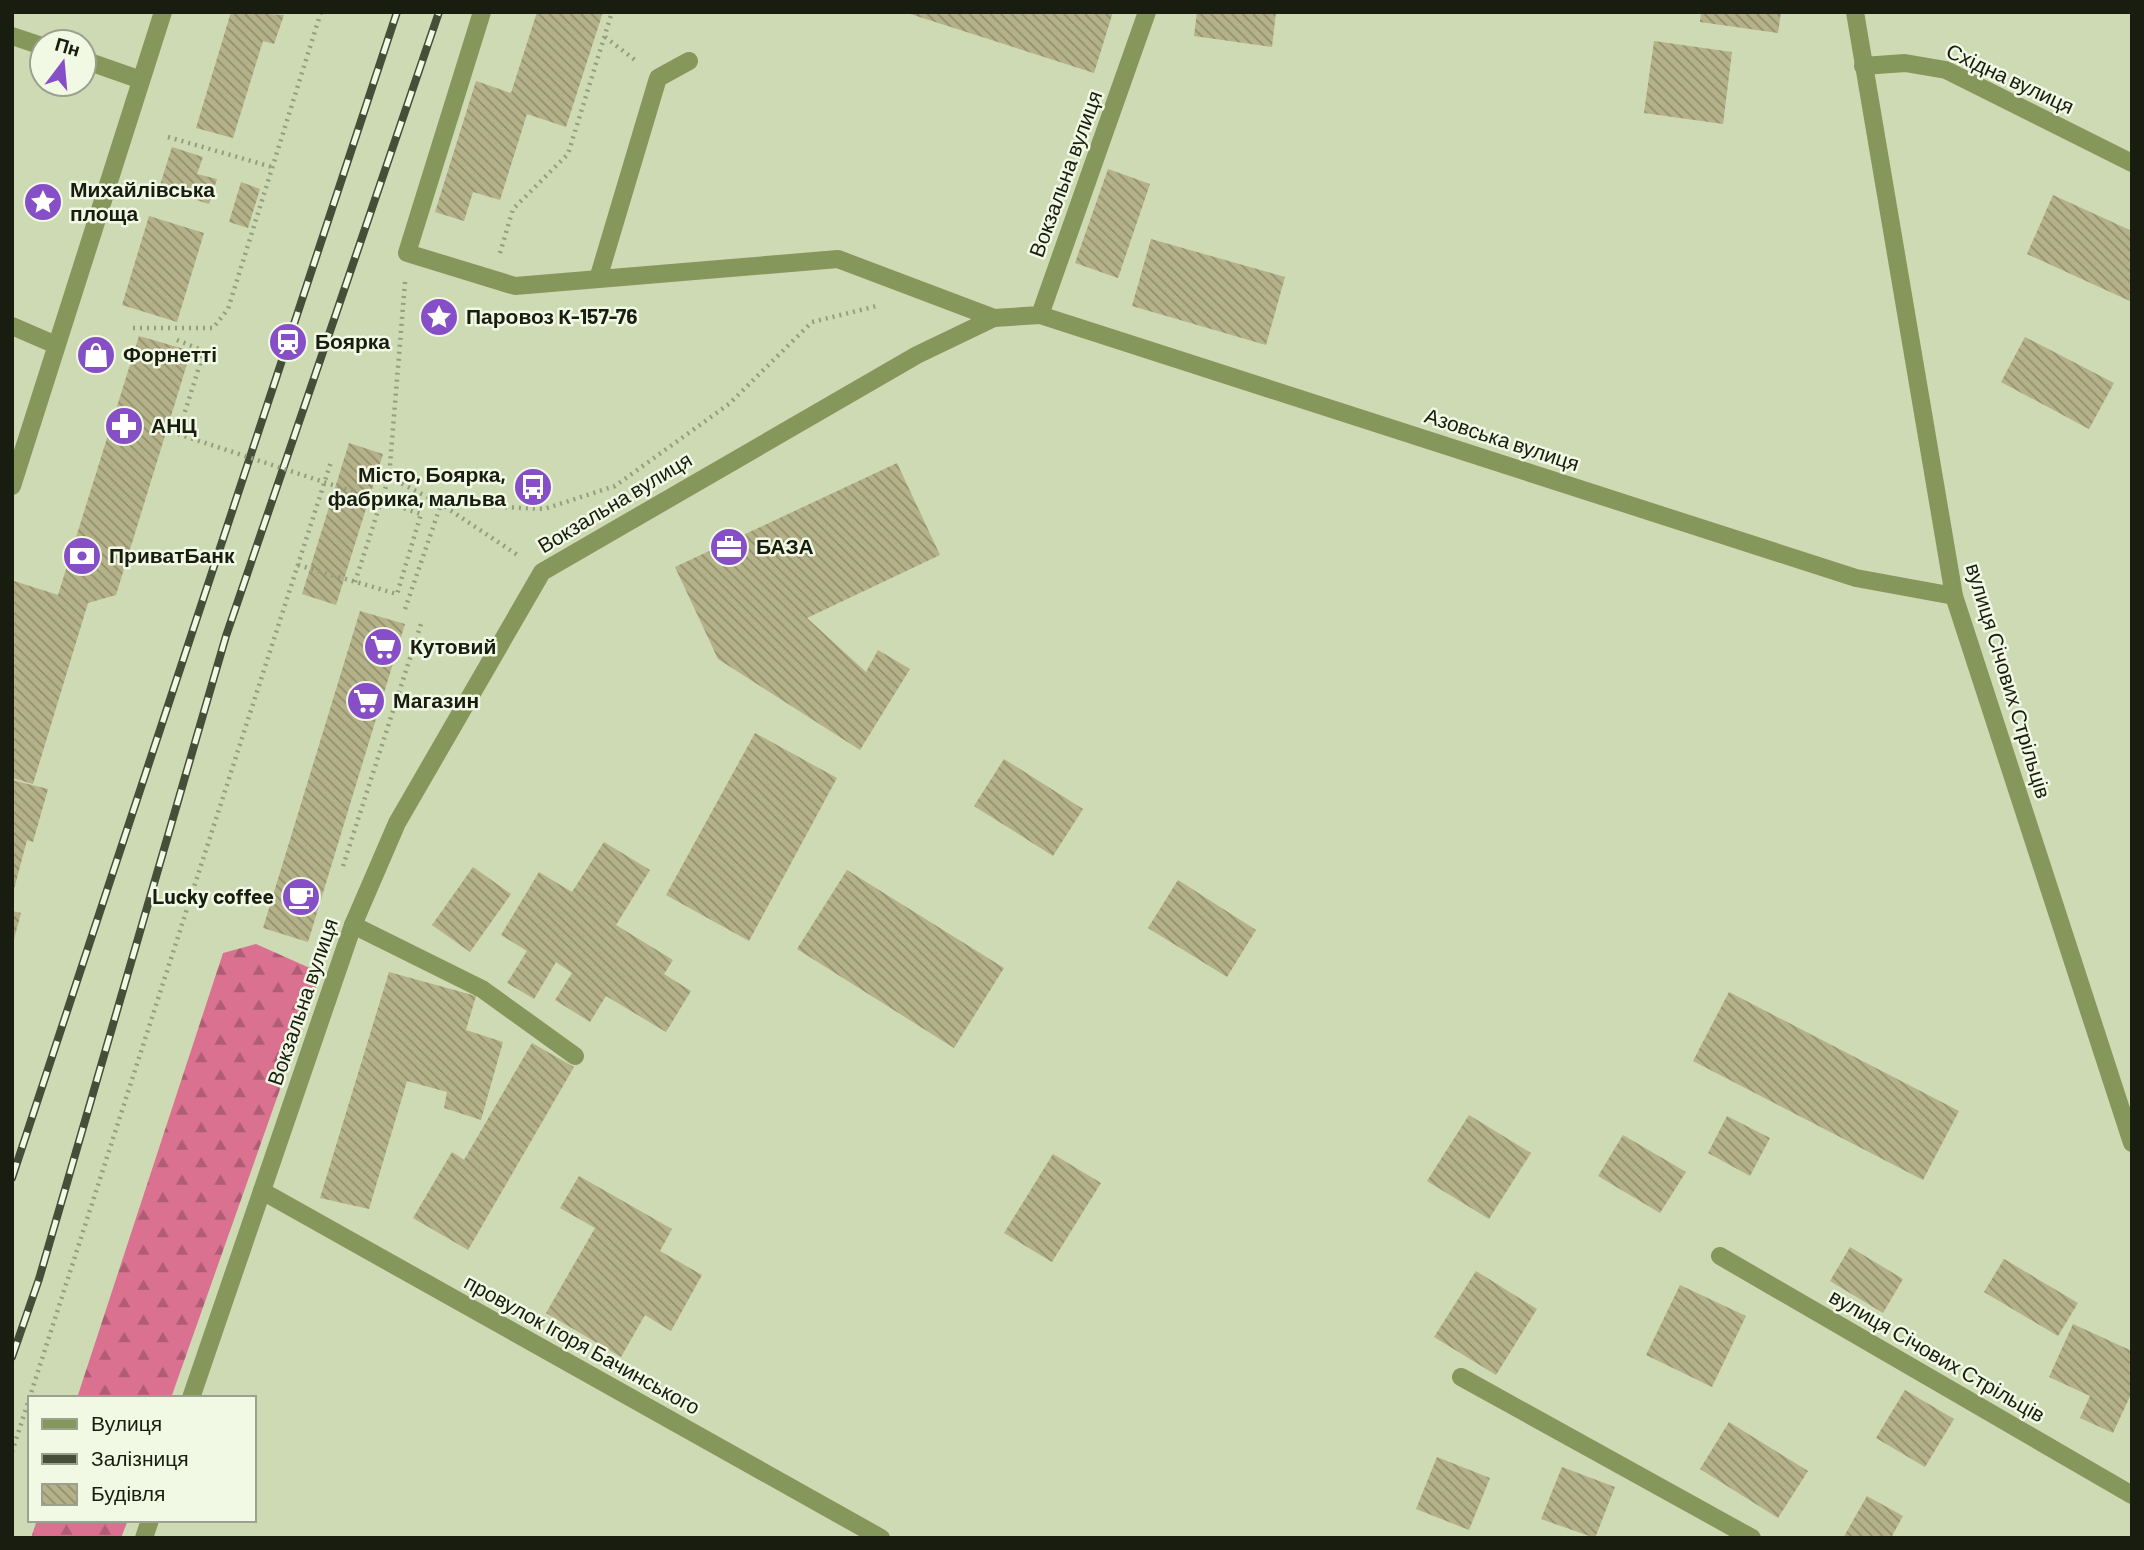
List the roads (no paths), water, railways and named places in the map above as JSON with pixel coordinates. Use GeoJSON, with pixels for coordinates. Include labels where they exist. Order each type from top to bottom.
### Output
{"type":"FeatureCollection","features":[{"type":"Feature","properties":{"kind":"street"},"geometry":{"type":"LineString","coordinates":[[12,486],[163,12]]}},
{"type":"Feature","properties":{"kind":"street"},"geometry":{"type":"LineString","coordinates":[[482,12],[407,253],[515,286],[838,259],[994,318]]}},
{"type":"Feature","properties":{"kind":"street","name":"Вокзальна вулиця"},"geometry":{"type":"LineString","coordinates":[[192,1396],[353,925],[397,823],[542,572],[917,355],[994,318],[1040,315],[1147,12]]}},
{"type":"Feature","properties":{"kind":"street","name":"вулиця Січових Стрільців"},"geometry":{"type":"LineString","coordinates":[[1855,12],[1954,596],[2132,1143]]}},
{"type":"Feature","properties":{"kind":"street"},"geometry":{"type":"LineString","coordinates":[[598,279],[658,78],[689,61]]}},
{"type":"Feature","properties":{"kind":"street","name":"Східна вулиця"},"geometry":{"type":"LineString","coordinates":[[1863,66],[1905,63],[1946,70],[2132,163]]}},
{"type":"Feature","properties":{"kind":"street"},"geometry":{"type":"LineString","coordinates":[[98,65],[141,80]]}},
{"type":"Feature","properties":{"kind":"street","name":"Азовська вулиця"},"geometry":{"type":"LineString","coordinates":[[1040,315],[1856,578],[1954,596]]}},
{"type":"Feature","properties":{"kind":"street"},"geometry":{"type":"LineString","coordinates":[[12,326],[56,345]]}},
{"type":"Feature","properties":{"kind":"street"},"geometry":{"type":"LineString","coordinates":[[353,925],[482,989],[575,1056]]}},
{"type":"Feature","properties":{"kind":"street","name":"провулок Ігоря Бачинського"},"geometry":{"type":"LineString","coordinates":[[262,1191],[881,1538]]}},
{"type":"Feature","properties":{"kind":"street","name":"вулиця Січових Стрільців"},"geometry":{"type":"LineString","coordinates":[[1720,1256],[2132,1495]]}},
{"type":"Feature","properties":{"kind":"street"},"geometry":{"type":"LineString","coordinates":[[1461,1377],[1752,1538]]}},
{"type":"Feature","properties":{"kind":"railway"},"geometry":{"type":"LineString","coordinates":[[12,1178],[397,12]]}},
{"type":"Feature","properties":{"kind":"railway"},"geometry":{"type":"LineString","coordinates":[[12,1357],[39,1279],[226,636],[439,12]]}},
{"type":"Feature","properties":{"kind":"place","name":"Михайлівська площа"},"geometry":{"type":"Point","coordinates":[43,202]}},
{"type":"Feature","properties":{"kind":"place","name":"Паровоз К-157-76"},"geometry":{"type":"Point","coordinates":[439,317]}},
{"type":"Feature","properties":{"kind":"place","name":"Боярка"},"geometry":{"type":"Point","coordinates":[288,342]}},
{"type":"Feature","properties":{"kind":"place","name":"Форнетті"},"geometry":{"type":"Point","coordinates":[96,355]}},
{"type":"Feature","properties":{"kind":"place","name":"АНЦ"},"geometry":{"type":"Point","coordinates":[124,426]}},
{"type":"Feature","properties":{"kind":"place","name":"Місто, Боярка, фабрика, мальва"},"geometry":{"type":"Point","coordinates":[533,487]}},
{"type":"Feature","properties":{"kind":"place","name":"БАЗА"},"geometry":{"type":"Point","coordinates":[729,547]}},
{"type":"Feature","properties":{"kind":"place","name":"ПриватБанк"},"geometry":{"type":"Point","coordinates":[82,556]}},
{"type":"Feature","properties":{"kind":"place","name":"Кутовий"},"geometry":{"type":"Point","coordinates":[383,647]}},
{"type":"Feature","properties":{"kind":"place","name":"Магазин"},"geometry":{"type":"Point","coordinates":[366,701]}},
{"type":"Feature","properties":{"kind":"place","name":"Lucky coffee"},"geometry":{"type":"Point","coordinates":[301,897]}}]}
